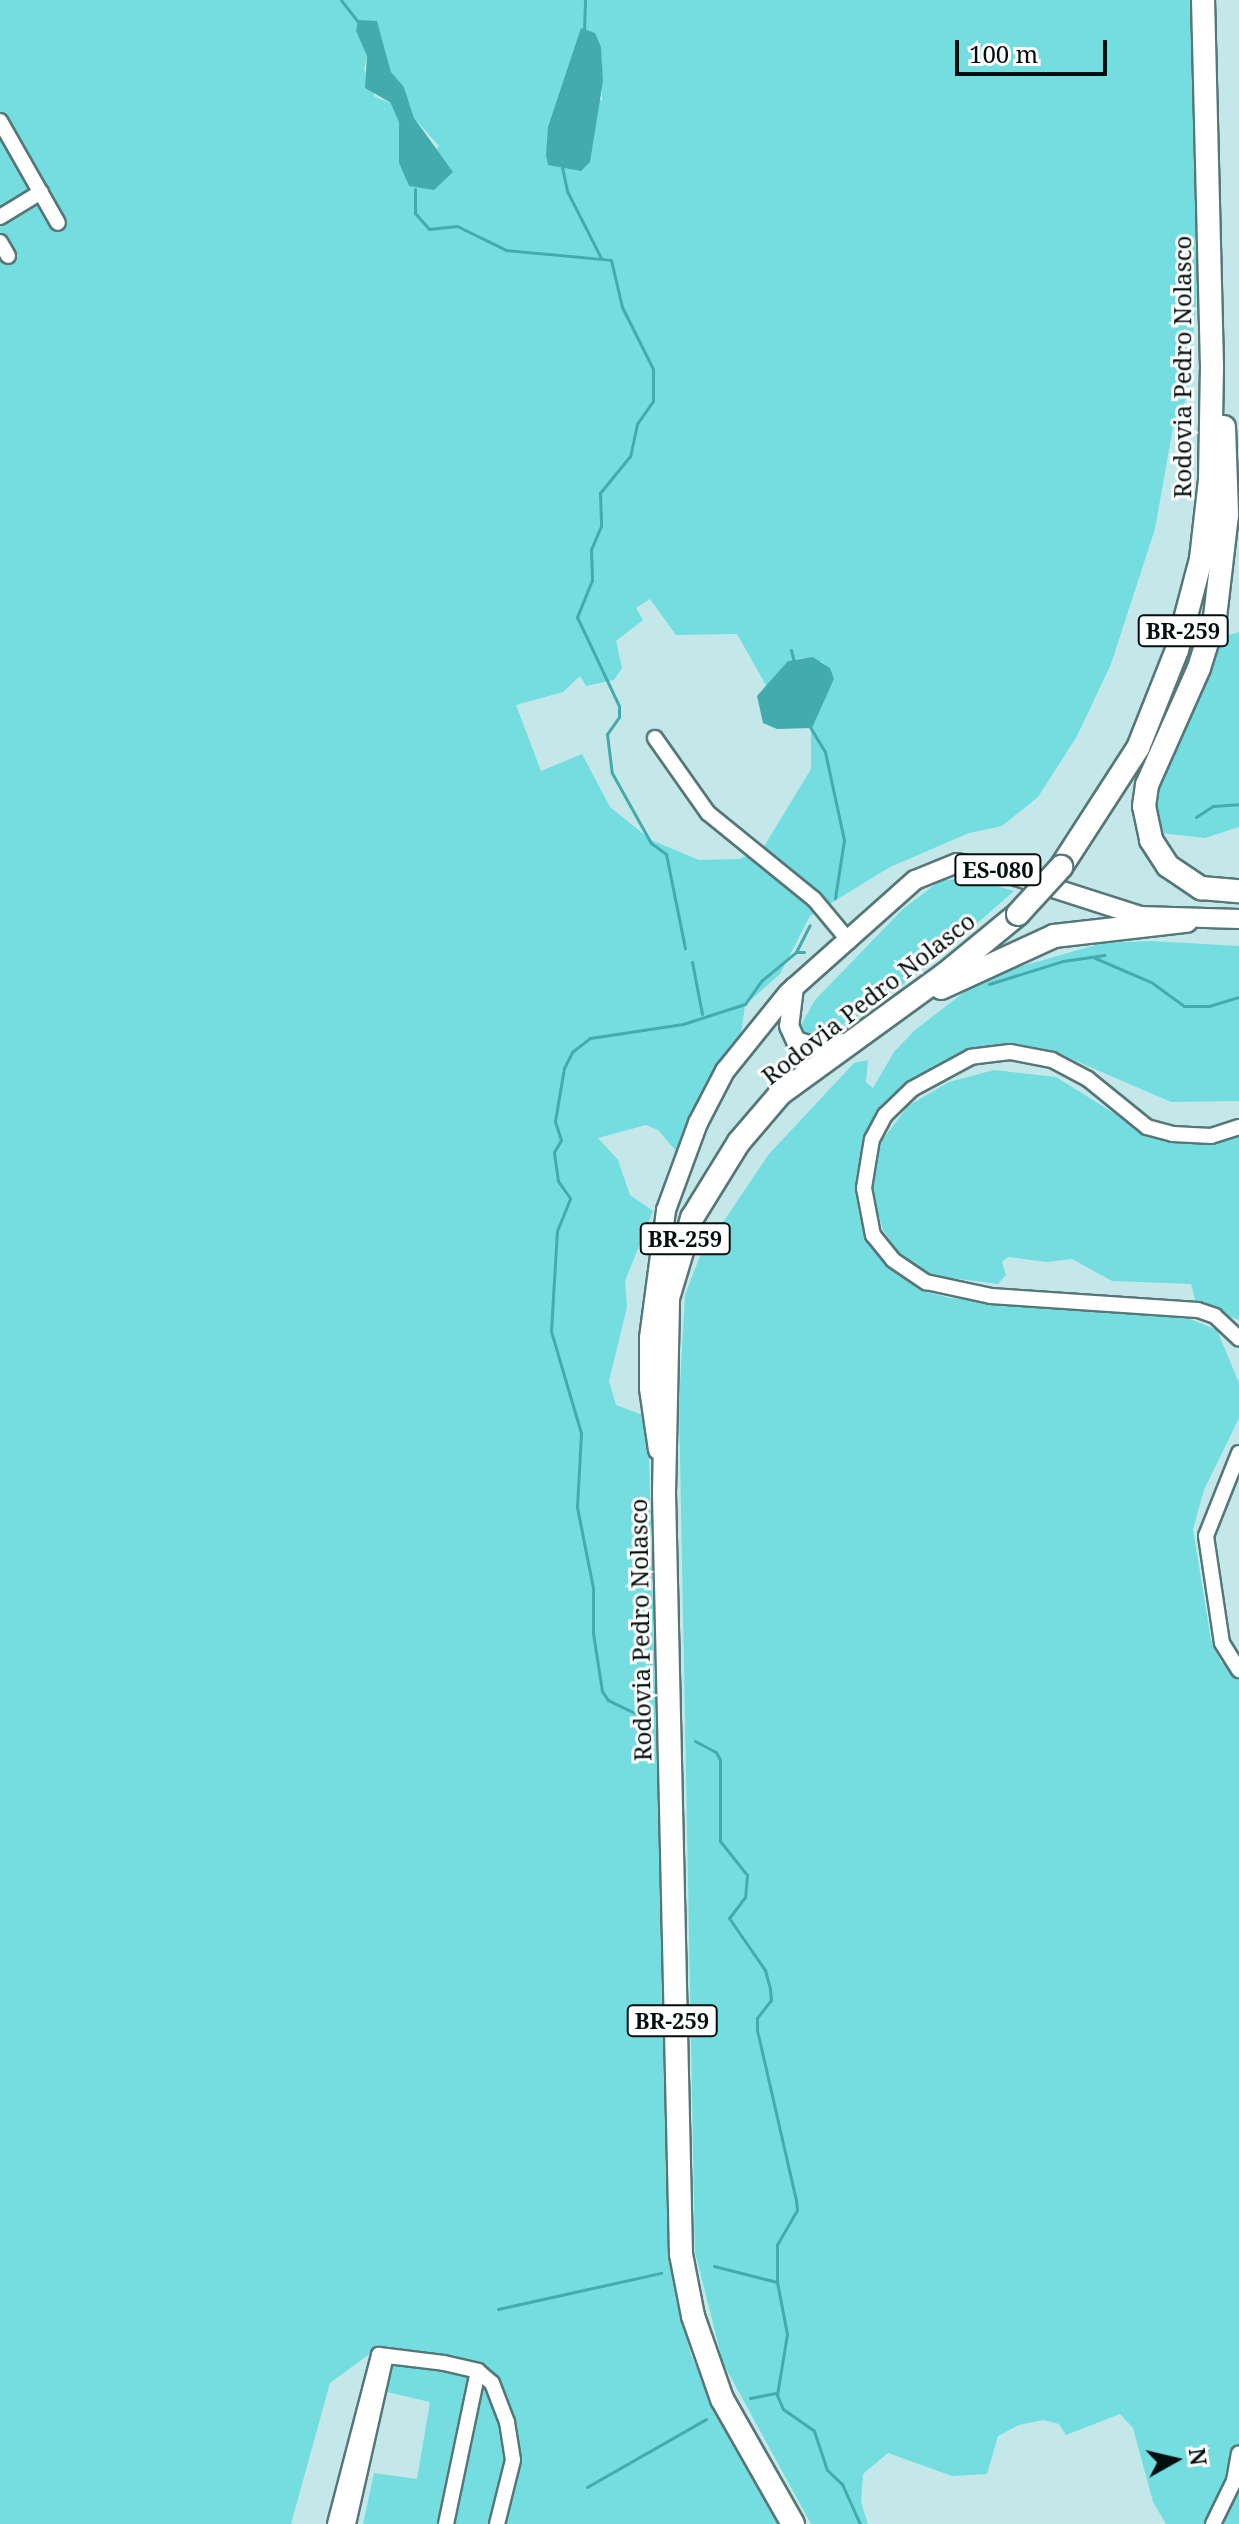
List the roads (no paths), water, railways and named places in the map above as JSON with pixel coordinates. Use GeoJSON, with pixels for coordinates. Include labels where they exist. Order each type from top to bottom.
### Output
{"type":"FeatureCollection","features":[{"type":"Feature","properties":{"kind":"highway","name":"Rodovia Pedro Nolasco"},"geometry":{"type":"LineString","coordinates":[[793,2524],[722,2399],[693,2316],[681,2254],[664,1493],[664,1326],[692,1218],[739,1142],[770,1106],[844,1043],[900,1007],[1018,914],[1061,867],[1138,748],[1177,650],[1201,559],[1210,480],[1212,367],[1203,0]]}},
{"type":"Feature","properties":{"kind":"highway"},"geometry":{"type":"LineString","coordinates":[[1212,367],[1227,465],[1224,561],[1199,668],[1147,785],[1144,806],[1151,840],[1168,866],[1201,888],[1239,891]]}},
{"type":"Feature","properties":{"kind":"highway","name":"ES-080"},"geometry":{"type":"LineString","coordinates":[[900,1007],[1054,936],[1186,921]]}},
{"type":"Feature","properties":{"kind":"main road","name":"ES-080"},"geometry":{"type":"LineString","coordinates":[[794,987],[915,880],[957,863],[997,870],[1140,916],[1186,921],[1239,919]]}},
{"type":"Feature","properties":{"kind":"main road"},"geometry":{"type":"LineString","coordinates":[[794,987],[789,1026],[796,1041],[816,1047],[844,1043]]}},
{"type":"Feature","properties":{"kind":"main road"},"geometry":{"type":"LineString","coordinates":[[664,1493],[649,1388],[649,1338],[666,1210],[698,1123],[725,1071],[770,1010],[794,987]]}},
{"type":"Feature","properties":{"kind":"street"},"geometry":{"type":"LineString","coordinates":[[0,121],[58,223]]}},
{"type":"Feature","properties":{"kind":"street"},"geometry":{"type":"LineString","coordinates":[[0,217],[41,192]]}},
{"type":"Feature","properties":{"kind":"street"},"geometry":{"type":"LineString","coordinates":[[0,242],[8,256]]}},
{"type":"Feature","properties":{"kind":"street"},"geometry":{"type":"LineString","coordinates":[[655,738],[698,801]]}},
{"type":"Feature","properties":{"kind":"street"},"geometry":{"type":"LineString","coordinates":[[682,792],[698,801],[814,899],[849,941]]}},
{"type":"Feature","properties":{"kind":"street"},"geometry":{"type":"LineString","coordinates":[[1239,1127],[1211,1136],[1173,1134],[1147,1127],[1088,1079],[1052,1060],[1010,1052],[971,1057],[912,1089],[885,1115],[872,1139],[864,1188],[873,1235],[893,1260],[934,1285],[991,1296],[1188,1308],[1215,1316],[1239,1338]]}},
{"type":"Feature","properties":{"kind":"street"},"geometry":{"type":"LineString","coordinates":[[1239,1453],[1206,1536],[1222,1643],[1239,1670]]}},
{"type":"Feature","properties":{"kind":"street"},"geometry":{"type":"LineString","coordinates":[[348,2524],[386,2356]]}},
{"type":"Feature","properties":{"kind":"street"},"geometry":{"type":"LineString","coordinates":[[335,2524],[373,2360],[386,2356],[478,2371],[500,2398],[513,2460],[497,2524]]}},
{"type":"Feature","properties":{"kind":"street"},"geometry":{"type":"LineString","coordinates":[[446,2524],[478,2371]]}},
{"type":"Feature","properties":{"kind":"street"},"geometry":{"type":"LineString","coordinates":[[1213,2524],[1234,2481],[1239,2453]]}},
{"type":"Feature","properties":{"kind":"waterway"},"geometry":{"type":"LineString","coordinates":[[341,0],[358,22]]}},
{"type":"Feature","properties":{"kind":"waterway"},"geometry":{"type":"LineString","coordinates":[[584,30],[585,0]]}},
{"type":"Feature","properties":{"kind":"waterway"},"geometry":{"type":"LineString","coordinates":[[391,101],[401,123]]}},
{"type":"Feature","properties":{"kind":"waterway"},"geometry":{"type":"LineString","coordinates":[[562,167],[567,191],[601,258]]}},
{"type":"Feature","properties":{"kind":"waterway"},"geometry":{"type":"LineString","coordinates":[[415,189],[415,213],[429,229],[457,226],[506,250],[611,260],[622,307],[653,369],[653,401],[637,424],[630,456],[600,493],[601,526],[591,550],[592,580],[577,617],[619,706],[619,717],[607,734],[612,773],[651,843],[666,854],[685,948]]}},
{"type":"Feature","properties":{"kind":"waterway"},"geometry":{"type":"LineString","coordinates":[[791,650],[794,662]]}},
{"type":"Feature","properties":{"kind":"waterway"},"geometry":{"type":"LineString","coordinates":[[810,727],[825,752],[844,840],[835,898]]}},
{"type":"Feature","properties":{"kind":"waterway"},"geometry":{"type":"LineString","coordinates":[[1196,817],[1213,806],[1239,804]]}},
{"type":"Feature","properties":{"kind":"waterway"},"geometry":{"type":"LineString","coordinates":[[649,1720],[608,1700],[602,1691],[593,1633],[593,1588],[577,1507],[581,1433],[551,1331],[557,1231],[570,1198],[558,1181],[554,1152],[561,1140],[555,1121],[564,1068],[572,1052],[590,1038],[683,1024],[745,1004],[761,981],[796,952],[810,925]]}},
{"type":"Feature","properties":{"kind":"waterway"},"geometry":{"type":"LineString","coordinates":[[796,952],[804,952]]}},
{"type":"Feature","properties":{"kind":"waterway"},"geometry":{"type":"LineString","coordinates":[[989,984],[1063,961],[1105,955]]}},
{"type":"Feature","properties":{"kind":"waterway"},"geometry":{"type":"LineString","coordinates":[[1095,958],[1151,982],[1184,1006],[1209,1006],[1239,997]]}},
{"type":"Feature","properties":{"kind":"waterway"},"geometry":{"type":"LineString","coordinates":[[692,962],[702,1014]]}},
{"type":"Feature","properties":{"kind":"waterway"},"geometry":{"type":"LineString","coordinates":[[695,1741],[716,1752],[720,1760],[720,1841],[747,1875],[745,1897],[729,1918],[765,1970],[770,1989],[771,2000],[757,2018],[757,2030],[797,2210],[777,2244],[777,2282],[787,2334],[777,2395],[783,2409],[814,2431],[827,2470],[842,2484],[860,2524]]}},
{"type":"Feature","properties":{"kind":"waterway"},"geometry":{"type":"LineString","coordinates":[[714,2266],[777,2282]]}},
{"type":"Feature","properties":{"kind":"waterway"},"geometry":{"type":"LineString","coordinates":[[498,2309],[661,2273]]}},
{"type":"Feature","properties":{"kind":"waterway"},"geometry":{"type":"LineString","coordinates":[[750,2398],[776,2393]]}},
{"type":"Feature","properties":{"kind":"waterway"},"geometry":{"type":"LineString","coordinates":[[587,2487],[706,2419]]}}]}
